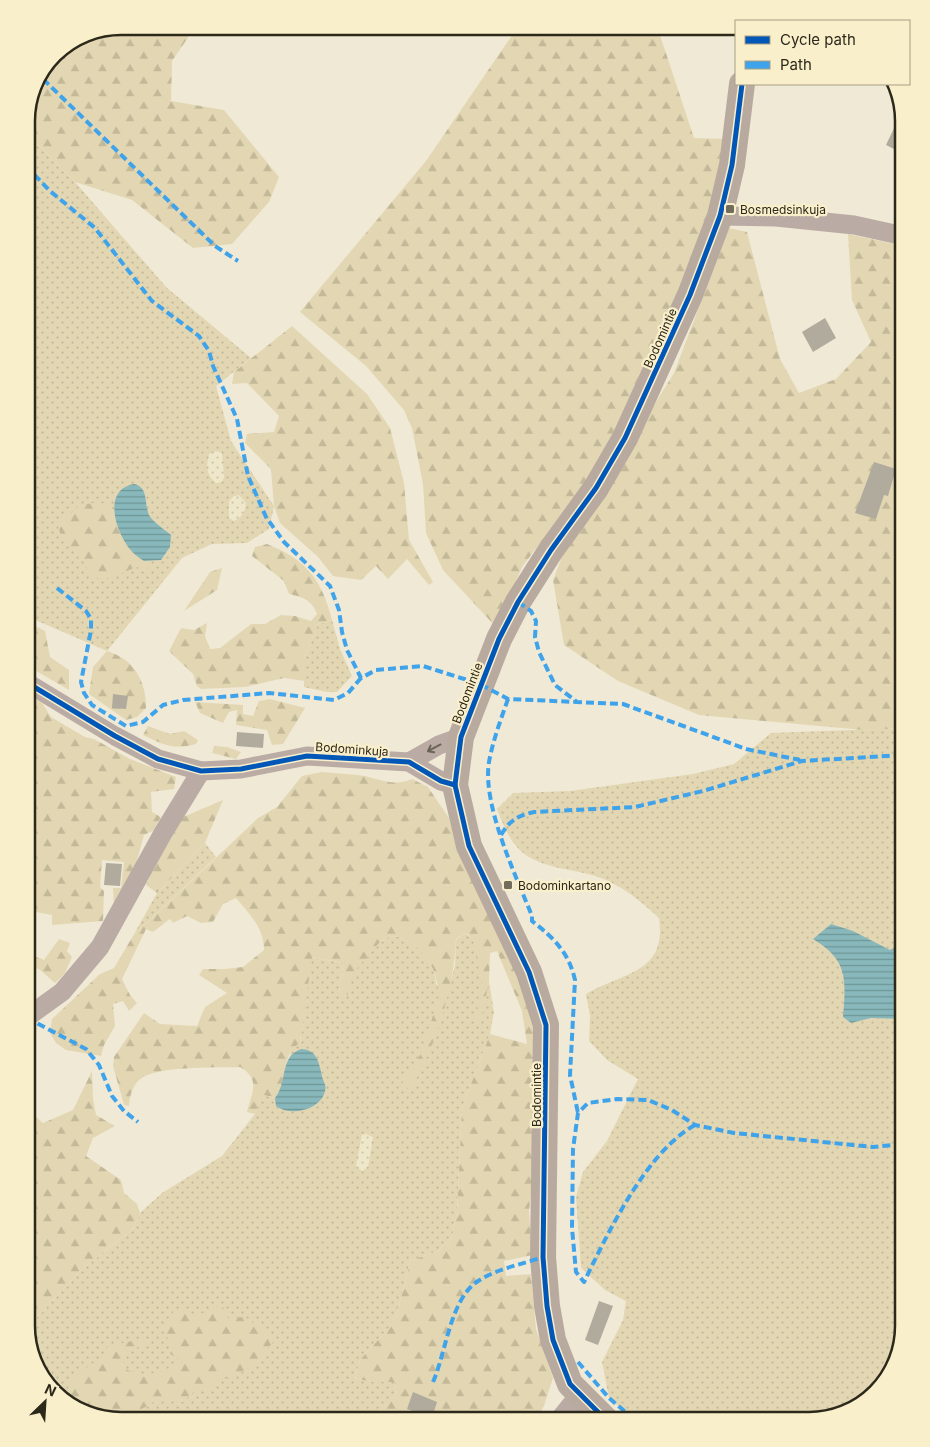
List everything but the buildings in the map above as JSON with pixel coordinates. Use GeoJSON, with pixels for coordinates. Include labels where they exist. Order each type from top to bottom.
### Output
{"type":"FeatureCollection","features":[{"type":"Feature","properties":{"kind":"street","name":"Bodomintie"},"geometry":{"type":"LineString","coordinates":[[598,1412],[579,1395],[564,1371],[553,1340],[547,1306],[544,1257],[546,1026],[529,972],[469,846],[455,785],[461,737],[499,639],[518,602],[551,550],[596,488],[638,413],[690,295],[720,216],[732,166],[742,85]]}},
{"type":"Feature","properties":{"kind":"street"},"geometry":{"type":"LineString","coordinates":[[720,216],[776,217],[854,225],[895,234]]}},
{"type":"Feature","properties":{"kind":"street","name":"Bodominkuja"},"geometry":{"type":"LineString","coordinates":[[35,687],[115,736],[158,759],[201,770],[241,770],[306,756],[409,762],[441,781],[455,785]]}},
{"type":"Feature","properties":{"kind":"street"},"geometry":{"type":"LineString","coordinates":[[409,762],[439,745],[461,737]]}},
{"type":"Feature","properties":{"kind":"street"},"geometry":{"type":"LineString","coordinates":[[35,1012],[62,992],[100,947],[163,833],[201,770]]}},
{"type":"Feature","properties":{"kind":"street"},"geometry":{"type":"LineString","coordinates":[[565,1412],[579,1395]]}},
{"type":"Feature","properties":{"kind":"green space"},"geometry":{"type":"Polygon","coordinates":[[[121,35],[190,35],[172,61],[171,101],[224,110],[279,177],[269,202],[232,244],[193,248],[132,200],[75,182],[35,142],[35,115],[38,99],[44,83],[64,56],[93,40],[121,35]]]}},
{"type":"Feature","properties":{"kind":"green space"},"geometry":{"type":"Polygon","coordinates":[[[512,35],[660,35],[694,138],[725,139],[710,222],[599,465],[522,567],[496,627],[443,570],[426,533],[423,484],[412,428],[404,410],[366,366],[300,312],[426,161],[512,35]]]}},
{"type":"Feature","properties":{"kind":"green space"},"geometry":{"type":"Polygon","coordinates":[[[35,142],[75,182],[166,287],[251,358],[216,386],[231,441],[274,506],[269,529],[247,543],[212,544],[182,558],[107,651],[35,620],[35,142]]]}},
{"type":"Feature","properties":{"kind":"green space"},"geometry":{"type":"Polygon","coordinates":[[[729,228],[747,232],[780,359],[799,393],[836,379],[871,342],[852,300],[848,234],[895,244],[895,728],[863,730],[699,715],[618,681],[564,645],[553,580],[566,546],[674,373],[729,228]]]}},
{"type":"Feature","properties":{"kind":"green space"},"geometry":{"type":"Polygon","coordinates":[[[292,326],[367,394],[390,428],[404,483],[409,540],[433,582],[429,585],[407,559],[388,579],[376,566],[361,580],[333,576],[318,557],[280,523],[274,506],[271,469],[245,443],[247,434],[274,432],[279,416],[247,383],[232,384],[234,372],[292,326]]]}},
{"type":"Feature","properties":{"kind":"green space"},"geometry":{"type":"Polygon","coordinates":[[[99,502],[114,507],[117,524],[124,542],[143,560],[152,562],[147,570],[136,567],[111,578],[92,578],[84,562],[61,537],[58,525],[80,505],[99,502]]]}},
{"type":"Feature","properties":{"kind":"green space"},"geometry":{"type":"Polygon","coordinates":[[[267,544],[292,557],[310,573],[323,593],[332,620],[318,624],[304,659],[305,681],[284,678],[245,687],[201,689],[197,686],[193,674],[169,651],[181,628],[194,630],[207,623],[205,636],[210,649],[220,648],[251,624],[265,624],[281,615],[295,616],[311,621],[317,614],[310,602],[289,594],[284,581],[252,556],[255,547],[267,544]]]}},
{"type":"Feature","properties":{"kind":"green space"},"geometry":{"type":"Polygon","coordinates":[[[222,568],[217,590],[184,611],[210,572],[222,568]]]}},
{"type":"Feature","properties":{"kind":"green space"},"geometry":{"type":"Polygon","coordinates":[[[332,620],[340,649],[352,676],[337,692],[304,687],[304,659],[318,624],[332,620]]]}},
{"type":"Feature","properties":{"kind":"green space"},"geometry":{"type":"Polygon","coordinates":[[[35,626],[45,631],[50,657],[69,670],[69,690],[35,670],[35,626]]]}},
{"type":"Feature","properties":{"kind":"green space"},"geometry":{"type":"Polygon","coordinates":[[[107,651],[124,659],[137,672],[141,680],[146,708],[137,717],[126,720],[89,694],[93,667],[107,651]]]}},
{"type":"Feature","properties":{"kind":"green space"},"geometry":{"type":"Polygon","coordinates":[[[35,699],[42,703],[51,717],[85,737],[94,739],[130,759],[176,777],[174,789],[151,792],[152,812],[161,817],[153,831],[144,835],[136,864],[114,910],[113,888],[121,888],[124,862],[102,860],[100,887],[104,891],[103,921],[52,925],[52,915],[36,912],[35,699]]]}},
{"type":"Feature","properties":{"kind":"green space"},"geometry":{"type":"Polygon","coordinates":[[[270,699],[305,708],[283,744],[272,745],[267,730],[236,725],[237,710],[229,712],[223,723],[200,713],[195,702],[243,705],[243,714],[253,716],[259,701],[270,699]]]}},
{"type":"Feature","properties":{"kind":"green space"},"geometry":{"type":"Polygon","coordinates":[[[148,726],[170,734],[184,731],[198,740],[196,744],[188,746],[169,746],[143,735],[148,726]]]}},
{"type":"Feature","properties":{"kind":"green space"},"geometry":{"type":"Polygon","coordinates":[[[895,728],[895,1326],[892,1348],[883,1369],[870,1387],[857,1398],[831,1409],[809,1412],[625,1412],[609,1398],[602,1362],[623,1320],[626,1301],[605,1290],[581,1268],[576,1197],[583,1172],[607,1141],[638,1079],[607,1060],[589,1041],[590,1016],[586,994],[628,975],[649,960],[656,950],[660,936],[659,918],[622,888],[605,880],[547,865],[529,857],[513,843],[497,809],[513,793],[570,791],[693,774],[734,764],[771,733],[895,728]]]}},
{"type":"Feature","properties":{"kind":"green space"},"geometry":{"type":"Polygon","coordinates":[[[214,746],[227,747],[241,752],[236,759],[212,753],[214,746]]]}},
{"type":"Feature","properties":{"kind":"green space"},"geometry":{"type":"Polygon","coordinates":[[[322,772],[358,775],[391,782],[412,779],[428,787],[449,818],[457,849],[518,971],[533,1016],[537,1141],[529,1211],[532,1255],[504,1261],[506,1276],[531,1274],[536,1329],[553,1378],[540,1412],[376,1412],[383,1409],[397,1393],[394,1382],[371,1382],[355,1378],[360,1360],[388,1329],[397,1314],[410,1261],[438,1251],[452,1237],[457,1213],[462,1108],[490,1034],[527,1044],[522,1011],[497,951],[490,953],[489,981],[481,1021],[474,1020],[483,978],[478,967],[474,942],[469,935],[464,933],[456,939],[451,978],[442,1017],[427,1055],[410,1090],[402,1084],[422,1052],[440,992],[435,974],[423,953],[402,938],[394,937],[384,939],[379,943],[356,969],[349,983],[348,995],[339,994],[343,963],[312,957],[300,1043],[290,1054],[282,1084],[275,1098],[261,1094],[255,1114],[247,1112],[253,1092],[253,1081],[247,1072],[240,1067],[186,1068],[157,1072],[138,1081],[130,1096],[129,1106],[124,1105],[113,1066],[114,1057],[144,1013],[160,1024],[197,1026],[205,1007],[227,993],[199,975],[203,969],[243,967],[264,950],[259,928],[236,898],[223,904],[213,922],[201,923],[187,916],[173,923],[170,919],[153,932],[146,929],[122,979],[130,995],[137,1003],[129,1011],[123,1001],[113,1004],[115,1026],[104,1045],[101,1056],[66,1050],[56,1043],[50,1033],[52,1019],[100,974],[114,968],[133,936],[258,818],[277,807],[302,776],[322,772]]]}},
{"type":"Feature","properties":{"kind":"green space"},"geometry":{"type":"Polygon","coordinates":[[[223,800],[205,843],[157,893],[146,885],[169,835],[183,817],[223,800]]]}},
{"type":"Feature","properties":{"kind":"green space"},"geometry":{"type":"Polygon","coordinates":[[[205,843],[216,857],[133,936],[157,893],[205,843]]]}},
{"type":"Feature","properties":{"kind":"green space"},"geometry":{"type":"Polygon","coordinates":[[[464,933],[473,940],[476,946],[481,973],[483,978],[489,981],[494,1012],[490,1034],[462,1108],[457,1213],[452,1237],[438,1251],[410,1261],[397,1314],[388,1329],[360,1360],[355,1378],[371,1382],[394,1382],[397,1393],[384,1409],[376,1412],[115,1412],[93,1407],[70,1396],[70,1377],[51,1377],[44,1364],[38,1348],[35,1319],[82,1269],[133,1229],[140,1213],[162,1193],[222,1156],[255,1114],[261,1093],[274,1098],[293,1047],[300,1043],[311,957],[343,963],[339,993],[348,995],[350,978],[355,969],[374,948],[388,937],[396,936],[405,939],[421,951],[432,967],[436,984],[447,995],[455,965],[456,940],[464,933]]]}},
{"type":"Feature","properties":{"kind":"green space"},"geometry":{"type":"Polygon","coordinates":[[[59,939],[70,943],[67,951],[72,957],[65,973],[55,983],[39,969],[35,968],[35,958],[44,960],[59,939]]]}},
{"type":"Feature","properties":{"kind":"green space"},"geometry":{"type":"Polygon","coordinates":[[[92,1071],[93,1099],[96,1115],[115,1126],[93,1138],[86,1156],[121,1180],[124,1193],[137,1204],[140,1213],[133,1229],[82,1269],[35,1319],[35,1116],[43,1123],[73,1110],[92,1071]]]}},
{"type":"Feature","properties":{"kind":"green space"},"geometry":{"type":"Polygon","coordinates":[[[222,1305],[228,1318],[245,1317],[276,1339],[251,1367],[214,1384],[210,1390],[198,1388],[183,1402],[155,1401],[137,1412],[115,1412],[93,1407],[70,1396],[70,1380],[107,1353],[107,1347],[144,1338],[147,1342],[122,1356],[125,1369],[141,1374],[155,1373],[183,1362],[169,1353],[172,1347],[163,1328],[175,1309],[198,1315],[222,1305]]]}},
{"type":"Feature","properties":{"kind":"sand"},"geometry":{"type":"Polygon","coordinates":[[[216,451],[222,453],[224,477],[222,482],[216,483],[210,477],[207,462],[209,454],[216,451]]]}},
{"type":"Feature","properties":{"kind":"sand"},"geometry":{"type":"Polygon","coordinates":[[[239,495],[246,503],[246,506],[241,516],[234,521],[229,518],[229,501],[234,496],[239,495]]]}},
{"type":"Feature","properties":{"kind":"sand"},"geometry":{"type":"Polygon","coordinates":[[[366,1134],[373,1137],[368,1167],[362,1171],[356,1166],[362,1135],[366,1134]]]}},
{"type":"Feature","properties":{"kind":"water"},"geometry":{"type":"Polygon","coordinates":[[[134,484],[139,486],[144,492],[151,518],[171,535],[170,547],[161,560],[144,561],[139,558],[129,548],[118,529],[114,510],[115,501],[118,493],[125,487],[134,484]]]}},
{"type":"Feature","properties":{"kind":"water"},"geometry":{"type":"Polygon","coordinates":[[[831,924],[853,931],[890,950],[895,947],[895,1019],[871,1018],[851,1023],[843,1017],[844,981],[839,963],[833,955],[813,939],[831,924]]]}},
{"type":"Feature","properties":{"kind":"water"},"geometry":{"type":"Polygon","coordinates":[[[301,1049],[311,1051],[314,1054],[325,1085],[325,1091],[318,1103],[311,1107],[304,1110],[289,1111],[276,1106],[275,1098],[279,1092],[289,1058],[301,1049]]]}},
{"type":"Feature","properties":{"kind":"marked path"},"geometry":{"type":"LineString","coordinates":[[45,81],[215,246],[238,261]]}},
{"type":"Feature","properties":{"kind":"marked path"},"geometry":{"type":"LineString","coordinates":[[35,175],[50,191],[95,228],[152,301],[199,336],[209,351],[213,366],[237,419],[248,476],[266,517],[284,542],[330,586],[339,610],[347,650],[361,678],[376,670],[423,666],[480,684],[508,699],[577,702]]}},
{"type":"Feature","properties":{"kind":"marked path"},"geometry":{"type":"LineString","coordinates":[[57,588],[86,611],[91,619],[91,630],[81,682],[84,693],[92,705],[126,726],[143,722],[163,705],[183,700],[269,693],[334,700],[348,693],[361,678]]}},
{"type":"Feature","properties":{"kind":"marked path"},"geometry":{"type":"LineString","coordinates":[[518,602],[531,611],[536,621],[535,637],[539,652],[555,685],[577,702],[623,704],[746,749],[800,760]]}},
{"type":"Feature","properties":{"kind":"marked path"},"geometry":{"type":"LineString","coordinates":[[508,699],[489,762],[488,779],[491,799],[502,840],[532,916],[532,921],[560,947],[569,962],[575,980],[570,1075],[578,1113]]}},
{"type":"Feature","properties":{"kind":"marked path"},"geometry":{"type":"LineString","coordinates":[[501,835],[514,819],[534,812],[635,807],[703,791],[802,761],[895,756]]}},
{"type":"Feature","properties":{"kind":"marked path"},"geometry":{"type":"LineString","coordinates":[[35,1022],[86,1049],[99,1065],[112,1096],[124,1111],[138,1122]]}},
{"type":"Feature","properties":{"kind":"marked path"},"geometry":{"type":"LineString","coordinates":[[617,1099],[648,1100],[672,1110],[695,1125],[677,1137],[660,1154],[630,1195],[584,1282],[576,1272],[572,1228],[573,1149],[578,1113],[588,1103],[617,1099]]}},
{"type":"Feature","properties":{"kind":"marked path"},"geometry":{"type":"LineString","coordinates":[[695,1125],[734,1133],[873,1147],[895,1145]]}},
{"type":"Feature","properties":{"kind":"marked path"},"geometry":{"type":"LineString","coordinates":[[433,1382],[455,1313],[469,1289],[478,1281],[493,1273],[543,1257]]}},
{"type":"Feature","properties":{"kind":"marked path"},"geometry":{"type":"LineString","coordinates":[[578,1362],[609,1398],[625,1412]]}},
{"type":"Feature","properties":{"kind":"cycle path"},"geometry":{"type":"LineString","coordinates":[[598,1412],[570,1384],[553,1340],[547,1306],[543,1257],[546,1025],[529,972],[469,846],[455,785],[461,737],[499,639],[518,602],[551,550],[596,488],[625,438],[690,295],[720,216],[732,165],[742,85]]}},
{"type":"Feature","properties":{"kind":"cycle path"},"geometry":{"type":"LineString","coordinates":[[35,687],[115,736],[158,759],[201,771],[241,769],[307,756],[409,762],[441,781],[455,785]]}},
{"type":"Feature","properties":{"kind":"place","name":"Bosmedsinkuja"},"geometry":{"type":"Point","coordinates":[730,209]}},
{"type":"Feature","properties":{"kind":"place","name":"Bodominkartano"},"geometry":{"type":"Point","coordinates":[508,885]}}]}
